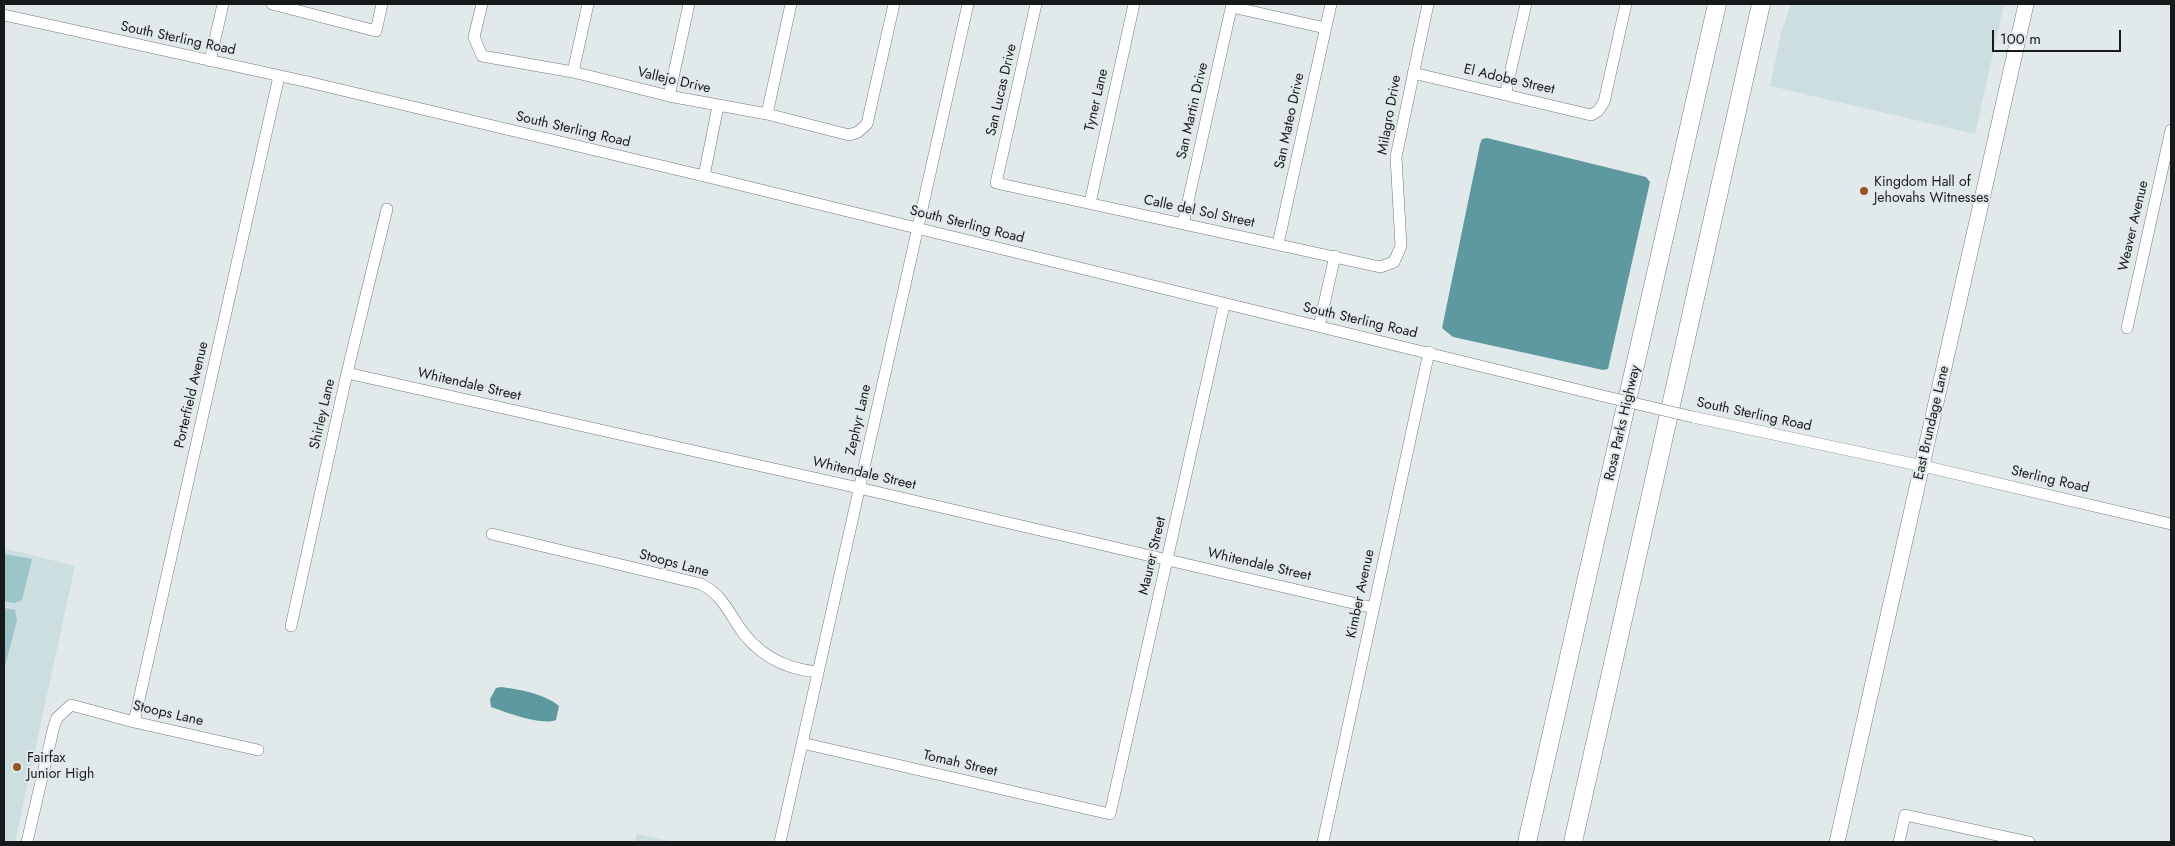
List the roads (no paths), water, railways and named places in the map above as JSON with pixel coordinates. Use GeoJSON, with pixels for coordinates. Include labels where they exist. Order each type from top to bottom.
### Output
{"type":"FeatureCollection","features":[{"type":"Feature","properties":{"kind":"highway","name":"Rosa Parks Highway"},"geometry":{"type":"LineString","coordinates":[[1527,842],[1717,4]]}},
{"type":"Feature","properties":{"kind":"highway"},"geometry":{"type":"LineString","coordinates":[[1573,842],[1762,4]]}},
{"type":"Feature","properties":{"kind":"highway"},"geometry":{"type":"LineString","coordinates":[[1754,35],[1770,4]]}},
{"type":"Feature","properties":{"kind":"main road","name":"East Brundage Lane"},"geometry":{"type":"LineString","coordinates":[[1837,842],[2026,4]]}},
{"type":"Feature","properties":{"kind":"street"},"geometry":{"type":"LineString","coordinates":[[210,61],[223,4]]}},
{"type":"Feature","properties":{"kind":"street"},"geometry":{"type":"LineString","coordinates":[[274,4],[376,32],[382,4]]}},
{"type":"Feature","properties":{"kind":"street","name":"Vallejo Drive"},"geometry":{"type":"LineString","coordinates":[[482,4],[474,37],[482,56],[573,72],[669,96],[767,114],[849,135],[858,132],[867,124],[894,4]]}},
{"type":"Feature","properties":{"kind":"street"},"geometry":{"type":"LineString","coordinates":[[573,72],[588,4]]}},
{"type":"Feature","properties":{"kind":"street"},"geometry":{"type":"LineString","coordinates":[[669,96],[690,4]]}},
{"type":"Feature","properties":{"kind":"street"},"geometry":{"type":"LineString","coordinates":[[767,114],[791,4]]}},
{"type":"Feature","properties":{"kind":"street","name":"Zephyr Lane"},"geometry":{"type":"LineString","coordinates":[[780,842],[968,4]]}},
{"type":"Feature","properties":{"kind":"street","name":"San Lucas Drive"},"geometry":{"type":"LineString","coordinates":[[996,182],[1036,4]]}},
{"type":"Feature","properties":{"kind":"street","name":"Tyner Lane"},"geometry":{"type":"LineString","coordinates":[[1090,203],[1134,4]]}},
{"type":"Feature","properties":{"kind":"street","name":"San Mateo Drive"},"geometry":{"type":"LineString","coordinates":[[1278,244],[1330,4]]}},
{"type":"Feature","properties":{"kind":"street","name":"Milagro Drive"},"geometry":{"type":"LineString","coordinates":[[1394,262],[1401,246],[1396,157],[1428,4]]}},
{"type":"Feature","properties":{"kind":"street"},"geometry":{"type":"LineString","coordinates":[[1505,94],[1526,4]]}},
{"type":"Feature","properties":{"kind":"street","name":"El Adobe Street"},"geometry":{"type":"LineString","coordinates":[[1413,73],[1591,115],[1598,111],[1604,102],[1626,4]]}},
{"type":"Feature","properties":{"kind":"street"},"geometry":{"type":"LineString","coordinates":[[1232,6],[1325,28]]}},
{"type":"Feature","properties":{"kind":"street","name":"San Martin Drive"},"geometry":{"type":"LineString","coordinates":[[1183,224],[1232,6]]}},
{"type":"Feature","properties":{"kind":"street","name":"South Sterling Road"},"geometry":{"type":"LineString","coordinates":[[4,15],[279,76],[704,176],[1224,305],[1429,352],[1603,396],[1923,466]]}},
{"type":"Feature","properties":{"kind":"street","name":"Porterfield Avenue"},"geometry":{"type":"LineString","coordinates":[[134,722],[279,76]]}},
{"type":"Feature","properties":{"kind":"street"},"geometry":{"type":"LineString","coordinates":[[704,176],[718,106]]}},
{"type":"Feature","properties":{"kind":"street","name":"Weaver Avenue"},"geometry":{"type":"LineString","coordinates":[[2127,328],[2167,165],[2171,130]]}},
{"type":"Feature","properties":{"kind":"street","name":"Calle del Sol Street"},"geometry":{"type":"LineString","coordinates":[[996,182],[1380,267],[1394,262]]}},
{"type":"Feature","properties":{"kind":"street","name":"Shirley Lane"},"geometry":{"type":"LineString","coordinates":[[291,626],[347,374],[387,209]]}},
{"type":"Feature","properties":{"kind":"street"},"geometry":{"type":"LineString","coordinates":[[1319,326],[1335,256]]}},
{"type":"Feature","properties":{"kind":"street","name":"Maurer Street"},"geometry":{"type":"LineString","coordinates":[[1110,814],[1224,305]]}},
{"type":"Feature","properties":{"kind":"street","name":"Kimber Avenue"},"geometry":{"type":"LineString","coordinates":[[1323,842],[1429,352]]}},
{"type":"Feature","properties":{"kind":"street","name":"Whitendale Street"},"geometry":{"type":"LineString","coordinates":[[347,374],[859,488],[1374,608]]}},
{"type":"Feature","properties":{"kind":"street","name":"Sterling Road"},"geometry":{"type":"LineString","coordinates":[[1923,466],[2171,524]]}},
{"type":"Feature","properties":{"kind":"street","name":"Stoops Lane"},"geometry":{"type":"LineString","coordinates":[[492,534],[701,584],[716,594],[744,635],[765,655],[791,668],[818,672]]}},
{"type":"Feature","properties":{"kind":"street","name":"Stoops Lane"},"geometry":{"type":"LineString","coordinates":[[27,842],[54,726],[57,718],[71,705],[134,722],[258,750]]}},
{"type":"Feature","properties":{"kind":"street","name":"Tomah Street"},"geometry":{"type":"LineString","coordinates":[[802,743],[1110,814]]}},
{"type":"Feature","properties":{"kind":"street"},"geometry":{"type":"LineString","coordinates":[[1899,842],[1905,815],[2029,842]]}},
{"type":"Feature","properties":{"kind":"place","name":"Kingdom Hall of Jehovahs Witnesses"},"geometry":{"type":"Point","coordinates":[1864,191]}},
{"type":"Feature","properties":{"kind":"place","name":"Fairfax Junior High"},"geometry":{"type":"Point","coordinates":[17,767]}}]}
